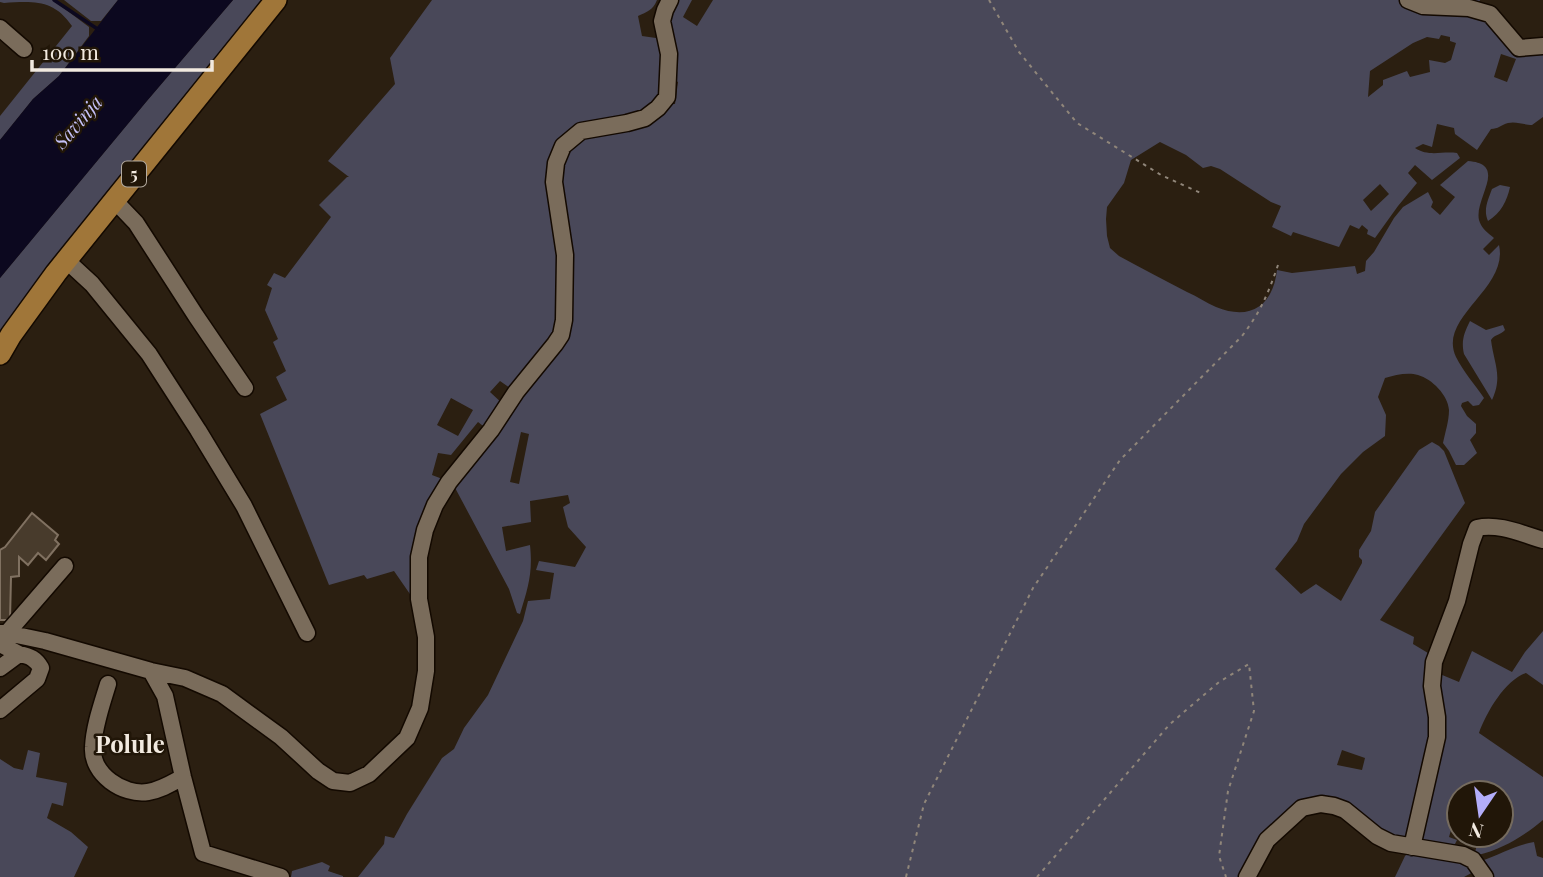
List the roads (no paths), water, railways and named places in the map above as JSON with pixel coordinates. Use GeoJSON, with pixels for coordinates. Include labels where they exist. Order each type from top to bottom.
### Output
{"type":"FeatureCollection","features":[{"type":"Feature","properties":{"kind":"main road","name":"5"},"geometry":{"type":"LineString","coordinates":[[0,354],[66,260],[276,0]]}},
{"type":"Feature","properties":{"kind":"street"},"geometry":{"type":"LineString","coordinates":[[2,637],[45,641],[185,678],[222,694],[281,737],[317,771],[333,781],[349,783],[369,774],[407,738],[420,708],[426,671],[426,637],[419,599],[419,557],[425,530],[449,482],[561,335],[564,320],[565,255],[554,182],[556,163],[563,146],[581,131],[645,118],[667,97],[669,54],[663,21],[670,0]]}},
{"type":"Feature","properties":{"kind":"street"},"geometry":{"type":"LineString","coordinates":[[1408,0],[1423,6],[1469,8],[1490,14],[1519,48],[1543,46]]}},
{"type":"Feature","properties":{"kind":"street"},"geometry":{"type":"LineString","coordinates":[[0,28],[24,49]]}},
{"type":"Feature","properties":{"kind":"street"},"geometry":{"type":"LineString","coordinates":[[114,200],[136,223],[245,388]]}},
{"type":"Feature","properties":{"kind":"street"},"geometry":{"type":"LineString","coordinates":[[66,260],[92,284],[149,354],[244,506],[307,633]]}},
{"type":"Feature","properties":{"kind":"street"},"geometry":{"type":"LineString","coordinates":[[1412,848],[1437,737],[1432,687],[1434,663],[1457,601],[1477,528],[1487,526],[1507,529],[1543,540]]}},
{"type":"Feature","properties":{"kind":"street"},"geometry":{"type":"LineString","coordinates":[[2,637],[65,566]]}},
{"type":"Feature","properties":{"kind":"street"},"geometry":{"type":"LineString","coordinates":[[0,710],[37,679],[41,668],[38,662],[19,654],[2,637]]}},
{"type":"Feature","properties":{"kind":"street"},"geometry":{"type":"LineString","coordinates":[[0,668],[19,654]]}},
{"type":"Feature","properties":{"kind":"street"},"geometry":{"type":"LineString","coordinates":[[151,671],[165,696],[204,853],[282,877]]}},
{"type":"Feature","properties":{"kind":"street"},"geometry":{"type":"LineString","coordinates":[[108,684],[92,750],[97,769],[110,781],[131,792],[162,789],[183,777]]}},
{"type":"Feature","properties":{"kind":"street"},"geometry":{"type":"LineString","coordinates":[[1247,877],[1267,840],[1302,808],[1321,804],[1345,810],[1391,844],[1463,855],[1473,860],[1485,877]]}},
{"type":"Feature","properties":{"kind":"water","name":"Savinja"},"geometry":{"type":"Polygon","coordinates":[[[118,0],[233,0],[0,278],[0,140],[33,99],[59,76],[118,0]]]}},
{"type":"Feature","properties":{"kind":"waterway"},"geometry":{"type":"LineString","coordinates":[[54,0],[99,30]]}},
{"type":"Feature","properties":{"kind":"district","name":"Polule"},"geometry":{"type":"Point","coordinates":[130,745]}}]}
